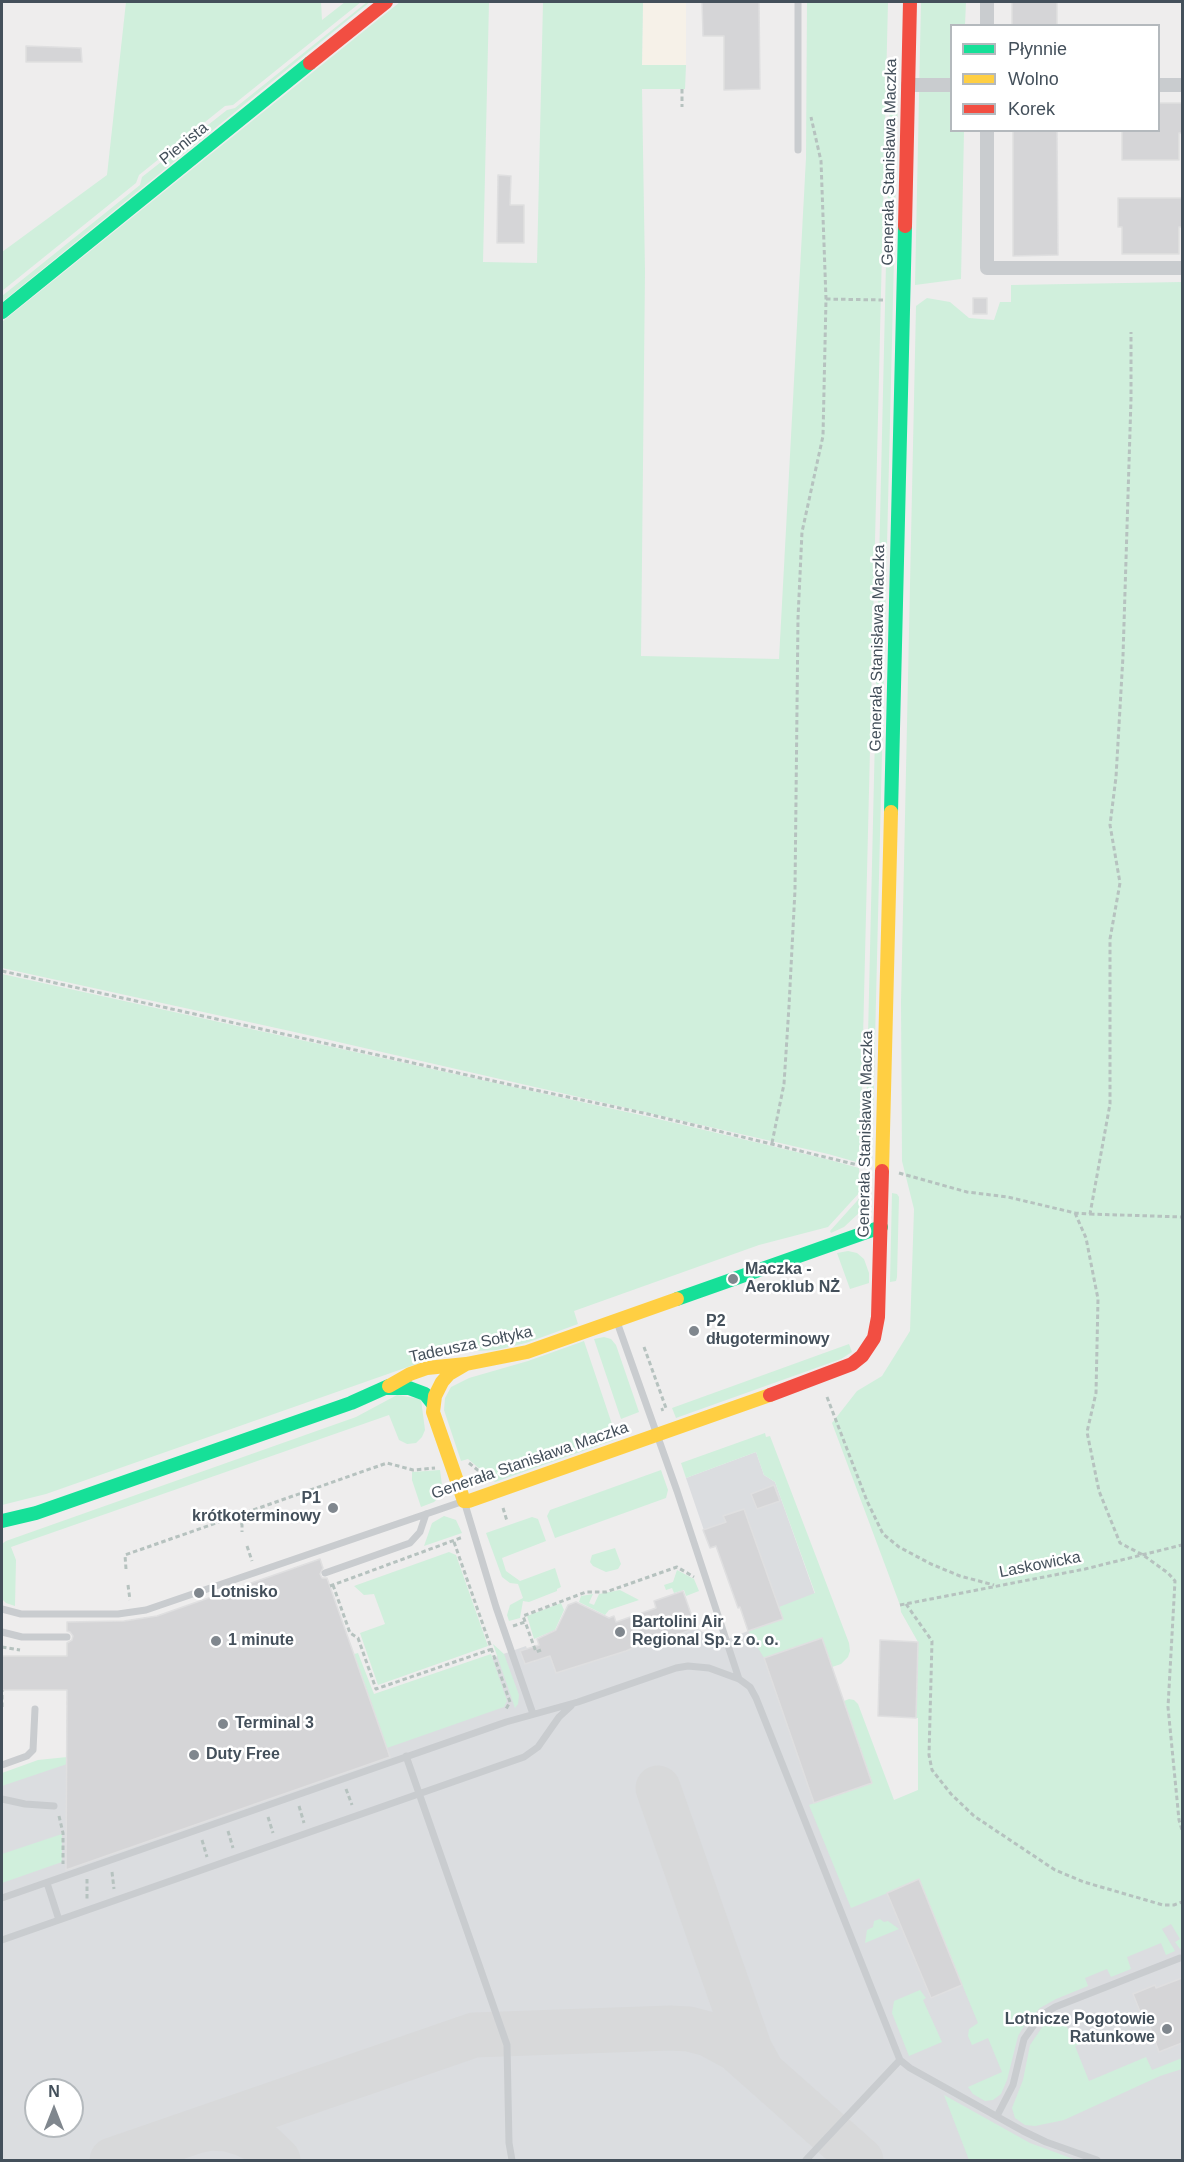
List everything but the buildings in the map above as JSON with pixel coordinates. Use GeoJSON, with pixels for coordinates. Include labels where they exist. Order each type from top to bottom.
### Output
{"type":"FeatureCollection","features":[{"type":"Feature","properties":{"kind":"street","name":"Pienista"},"geometry":{"type":"LineString","coordinates":[[2,312],[386,2]]}},
{"type":"Feature","properties":{"kind":"street","name":"Generała Stanisława Maczka"},"geometry":{"type":"LineString","coordinates":[[464,1501],[475,1500],[852,1365],[862,1356],[874,1338],[877,1328],[910,2]]}},
{"type":"Feature","properties":{"kind":"street"},"geometry":{"type":"LineString","coordinates":[[987,2],[987,24]]}},
{"type":"Feature","properties":{"kind":"street"},"geometry":{"type":"LineString","coordinates":[[908,85],[950,85]]}},
{"type":"Feature","properties":{"kind":"street"},"geometry":{"type":"LineString","coordinates":[[1160,85],[1182,85]]}},
{"type":"Feature","properties":{"kind":"street"},"geometry":{"type":"LineString","coordinates":[[987,132],[987,268],[1182,268]]}},
{"type":"Feature","properties":{"kind":"street","name":"Tadeusza Sołtyka"},"geometry":{"type":"LineString","coordinates":[[2,1521],[58,1506],[351,1403],[427,1368],[466,1364],[527,1352],[880,1227]]}},
{"type":"Feature","properties":{"kind":"street"},"geometry":{"type":"LineString","coordinates":[[464,1501],[434,1417],[433,1404],[442,1382],[449,1374],[466,1364]]}},
{"type":"Feature","properties":{"kind":"street"},"geometry":{"type":"LineString","coordinates":[[384,1389],[409,1388],[424,1394],[433,1404]]}},
{"type":"Feature","properties":{"kind":"lane"},"geometry":{"type":"LineString","coordinates":[[798,2],[798,150]]}},
{"type":"Feature","properties":{"kind":"lane"},"geometry":{"type":"LineString","coordinates":[[616,1320],[740,1679]]}},
{"type":"Feature","properties":{"kind":"lane"},"geometry":{"type":"LineString","coordinates":[[464,1501],[496,1607],[533,1714]]}},
{"type":"Feature","properties":{"kind":"lane","name":"Generała Stanisława Maczka"},"geometry":{"type":"LineString","coordinates":[[2,1609],[21,1614],[118,1614],[146,1611],[464,1501]]}},
{"type":"Feature","properties":{"kind":"lane"},"geometry":{"type":"LineString","coordinates":[[325,1573],[410,1543],[420,1532],[426,1514]]}},
{"type":"Feature","properties":{"kind":"lane"},"geometry":{"type":"LineString","coordinates":[[2,1632],[22,1637],[67,1637]]}},
{"type":"Feature","properties":{"kind":"lane"},"geometry":{"type":"LineString","coordinates":[[2,1898],[406,1756],[533,1714],[578,1702],[688,1666],[709,1668],[740,1679],[750,1688],[756,1698],[900,2060],[910,2068],[1046,2142],[1097,2160]]}},
{"type":"Feature","properties":{"kind":"lane"},"geometry":{"type":"LineString","coordinates":[[2,1940],[531,1753],[544,1740],[559,1717],[578,1702]]}},
{"type":"Feature","properties":{"kind":"lane"},"geometry":{"type":"LineString","coordinates":[[2,1765],[27,1756],[33,1750],[35,1709]]}},
{"type":"Feature","properties":{"kind":"lane"},"geometry":{"type":"LineString","coordinates":[[406,1756],[507,2044],[509,2143],[512,2160]]}},
{"type":"Feature","properties":{"kind":"lane"},"geometry":{"type":"LineString","coordinates":[[2,1799],[25,1804],[54,1806]]}},
{"type":"Feature","properties":{"kind":"lane"},"geometry":{"type":"LineString","coordinates":[[47,1883],[59,1920]]}},
{"type":"Feature","properties":{"kind":"lane"},"geometry":{"type":"LineString","coordinates":[[997,2116],[1013,2085],[1024,2039],[1045,2013],[1180,1958]]}},
{"type":"Feature","properties":{"kind":"lane"},"geometry":{"type":"LineString","coordinates":[[806,2160],[900,2060]]}},
{"type":"Feature","properties":{"kind":"path"},"geometry":{"type":"LineString","coordinates":[[682,89],[682,107]]}},
{"type":"Feature","properties":{"kind":"path"},"geometry":{"type":"LineString","coordinates":[[771,1144],[784,1084],[795,890],[801,543],[823,436],[826,299],[821,160],[811,117],[811,106]]}},
{"type":"Feature","properties":{"kind":"path"},"geometry":{"type":"LineString","coordinates":[[826,299],[883,300]]}},
{"type":"Feature","properties":{"kind":"path"},"geometry":{"type":"LineString","coordinates":[[1090,1214],[1110,1104],[1110,939],[1120,883],[1110,825],[1116,777],[1124,656],[1131,332]]}},
{"type":"Feature","properties":{"kind":"path"},"geometry":{"type":"LineString","coordinates":[[2,971],[648,1114],[882,1171],[904,1174],[967,1192],[1008,1197],[1075,1213],[1182,1217]]}},
{"type":"Feature","properties":{"kind":"path"},"geometry":{"type":"LineString","coordinates":[[1075,1213],[1086,1238],[1098,1299],[1095,1393],[1087,1432],[1099,1491],[1120,1543],[1143,1555],[1175,1581],[1168,1707],[1179,1820],[1182,1830]]}},
{"type":"Feature","properties":{"kind":"path"},"geometry":{"type":"LineString","coordinates":[[644,1347],[666,1408],[657,1412]]}},
{"type":"Feature","properties":{"kind":"path"},"geometry":{"type":"LineString","coordinates":[[827,1397],[867,1501],[884,1534],[899,1547],[931,1564],[960,1576],[996,1586]]}},
{"type":"Feature","properties":{"kind":"path"},"geometry":{"type":"LineString","coordinates":[[462,1463],[468,1462],[486,1477]]}},
{"type":"Feature","properties":{"kind":"path"},"geometry":{"type":"LineString","coordinates":[[126,1569],[125,1555],[387,1463],[413,1470],[438,1467]]}},
{"type":"Feature","properties":{"kind":"path"},"geometry":{"type":"LineString","coordinates":[[503,1508],[507,1521]]}},
{"type":"Feature","properties":{"kind":"path"},"geometry":{"type":"LineString","coordinates":[[239,1515],[242,1532]]}},
{"type":"Feature","properties":{"kind":"path"},"geometry":{"type":"LineString","coordinates":[[464,1537],[332,1585],[345,1622],[351,1633],[358,1638],[376,1689],[492,1649]]}},
{"type":"Feature","properties":{"kind":"path"},"geometry":{"type":"LineString","coordinates":[[454,1542],[510,1702],[507,1709],[496,1713]]}},
{"type":"Feature","properties":{"kind":"path","name":"Laskowicka"},"geometry":{"type":"LineString","coordinates":[[900,1605],[1085,1569],[1182,1545]]}},
{"type":"Feature","properties":{"kind":"path"},"geometry":{"type":"LineString","coordinates":[[247,1546],[254,1566]]}},
{"type":"Feature","properties":{"kind":"path"},"geometry":{"type":"LineString","coordinates":[[541,1650],[536,1652],[523,1616],[586,1592],[606,1592],[677,1567],[696,1578]]}},
{"type":"Feature","properties":{"kind":"path"},"geometry":{"type":"LineString","coordinates":[[128,1585],[130,1605]]}},
{"type":"Feature","properties":{"kind":"path"},"geometry":{"type":"LineString","coordinates":[[906,1604],[932,1641],[929,1755],[932,1770],[951,1794],[974,1816],[1055,1870],[1084,1882],[1163,1905],[1182,1902]]}},
{"type":"Feature","properties":{"kind":"path"},"geometry":{"type":"LineString","coordinates":[[2,1690],[2,1707]]}},
{"type":"Feature","properties":{"kind":"path"},"geometry":{"type":"LineString","coordinates":[[345,1787],[353,1808]]}},
{"type":"Feature","properties":{"kind":"path"},"geometry":{"type":"LineString","coordinates":[[298,1804],[305,1824]]}},
{"type":"Feature","properties":{"kind":"path"},"geometry":{"type":"LineString","coordinates":[[54,1806],[61,1819],[63,1861]]}},
{"type":"Feature","properties":{"kind":"path"},"geometry":{"type":"LineString","coordinates":[[267,1815],[274,1835]]}},
{"type":"Feature","properties":{"kind":"path"},"geometry":{"type":"LineString","coordinates":[[227,1829],[234,1850]]}},
{"type":"Feature","properties":{"kind":"path"},"geometry":{"type":"LineString","coordinates":[[202,1838],[208,1858]]}},
{"type":"Feature","properties":{"kind":"path"},"geometry":{"type":"LineString","coordinates":[[112,1870],[115,1891]]}},
{"type":"Feature","properties":{"kind":"path"},"geometry":{"type":"LineString","coordinates":[[87,1879],[88,1901]]}},
{"type":"Feature","properties":{"kind":"shaded area"},"geometry":{"type":"Polygon","coordinates":[[[643,2],[686,2],[686,65],[642,66],[643,2]]]}},
{"type":"Feature","properties":{"kind":"shaded area"},"geometry":{"type":"Polygon","coordinates":[[[756,1452],[764,1475],[775,1482],[838,1659],[832,1667],[845,1705],[966,1982],[1182,1910],[1182,2160],[2,2160],[2,1783],[67,1760],[67,1656],[332,1592],[370,1701],[526,1646],[532,1662],[544,1658],[537,1639],[556,1630],[568,1605],[576,1602],[609,1618],[614,1616],[616,1622],[656,1608],[654,1601],[683,1591],[696,1628],[720,1642],[748,1631],[716,1547],[710,1548],[686,1478],[756,1452]]]}},
{"type":"Feature","properties":{"kind":"green space"},"geometry":{"type":"Polygon","coordinates":[[[126,2],[321,2],[322,20],[345,2],[361,2],[233,105],[225,106],[139,175],[136,183],[2,291],[2,252],[107,175],[126,2]]]}},
{"type":"Feature","properties":{"kind":"green space"},"geometry":{"type":"Polygon","coordinates":[[[367,2],[370,2],[2,302],[2,296],[140,185],[142,177],[227,110],[235,108],[367,2]]]}},
{"type":"Feature","properties":{"kind":"green space"},"geometry":{"type":"Polygon","coordinates":[[[400,2],[489,2],[483,262],[537,263],[543,2],[643,2],[642,65],[686,65],[685,89],[642,89],[645,272],[641,656],[779,659],[806,158],[807,2],[888,2],[860,1163],[290,1031],[2,968],[2,322],[400,2]]]}},
{"type":"Feature","properties":{"kind":"green space"},"geometry":{"type":"Polygon","coordinates":[[[921,2],[966,2],[965,24],[950,24],[950,132],[964,132],[961,279],[915,285],[921,2]]]}},
{"type":"Feature","properties":{"kind":"green space"},"geometry":{"type":"Polygon","coordinates":[[[890,91],[898,91],[872,1165],[865,1164],[890,91]]]}},
{"type":"Feature","properties":{"kind":"green space"},"geometry":{"type":"Polygon","coordinates":[[[1182,282],[1182,1948],[1180,1949],[1175,1942],[1180,1939],[1171,1924],[1162,1929],[1175,1951],[1166,1955],[1161,1943],[1127,1957],[1131,1969],[1111,1977],[1107,1969],[1085,1978],[1088,1986],[1040,2008],[1027,2021],[1018,2036],[1007,2080],[1001,2094],[993,2100],[985,2101],[973,2094],[968,2087],[1002,2072],[988,2038],[972,2045],[968,2036],[969,2029],[978,2023],[919,1880],[851,1908],[809,1805],[872,1782],[844,1701],[849,1699],[858,1704],[894,1800],[918,1790],[918,1718],[916,1718],[918,1642],[901,1612],[832,1423],[857,1391],[882,1376],[910,1331],[914,1209],[902,1161],[901,1002],[916,306],[927,298],[950,302],[969,318],[994,320],[1000,302],[1011,302],[1011,285],[1182,282]]]}},
{"type":"Feature","properties":{"kind":"green space"},"geometry":{"type":"Polygon","coordinates":[[[2,974],[654,1118],[826,1159],[859,1168],[860,1192],[828,1227],[759,1245],[574,1311],[578,1324],[526,1343],[496,1350],[442,1355],[46,1494],[2,1505],[2,974]]]}},
{"type":"Feature","properties":{"kind":"green space"},"geometry":{"type":"Polygon","coordinates":[[[865,1192],[870,1192],[859,1213],[844,1227],[831,1233],[830,1231],[865,1192]]]}},
{"type":"Feature","properties":{"kind":"green space"},"geometry":{"type":"Polygon","coordinates":[[[892,1193],[899,1197],[897,1277],[896,1281],[890,1282],[892,1193]]]}},
{"type":"Feature","properties":{"kind":"green space"},"geometry":{"type":"Polygon","coordinates":[[[848,1251],[857,1253],[864,1259],[869,1273],[869,1283],[850,1289],[837,1253],[848,1251]]]}},
{"type":"Feature","properties":{"kind":"green space"},"geometry":{"type":"Polygon","coordinates":[[[604,1337],[611,1339],[616,1345],[639,1412],[621,1419],[594,1339],[604,1337]]]}},
{"type":"Feature","properties":{"kind":"green space"},"geometry":{"type":"Polygon","coordinates":[[[584,1341],[617,1439],[495,1482],[468,1459],[461,1461],[444,1410],[445,1398],[451,1387],[469,1378],[528,1361],[584,1341]]]}},
{"type":"Feature","properties":{"kind":"green space"},"geometry":{"type":"Polygon","coordinates":[[[849,1344],[852,1352],[841,1359],[676,1418],[672,1408],[849,1344]]]}},
{"type":"Feature","properties":{"kind":"green space"},"geometry":{"type":"Polygon","coordinates":[[[397,1395],[421,1399],[425,1430],[416,1443],[407,1444],[399,1440],[389,1415],[11,1547],[16,1560],[15,1606],[2,1599],[2,1544],[6,1541],[356,1417],[397,1395]]]}},
{"type":"Feature","properties":{"kind":"green space"},"geometry":{"type":"Polygon","coordinates":[[[765,1433],[766,1437],[770,1436],[849,1643],[848,1657],[841,1664],[832,1667],[822,1638],[764,1658],[748,1631],[783,1619],[779,1607],[815,1593],[775,1482],[764,1475],[756,1452],[686,1478],[681,1463],[765,1433]]]}},
{"type":"Feature","properties":{"kind":"green space"},"geometry":{"type":"Polygon","coordinates":[[[440,1470],[442,1485],[440,1496],[434,1502],[421,1507],[412,1480],[412,1472],[440,1470]]]}},
{"type":"Feature","properties":{"kind":"green space"},"geometry":{"type":"Polygon","coordinates":[[[661,1470],[668,1490],[666,1498],[555,1538],[547,1516],[550,1510],[661,1470]]]}},
{"type":"Feature","properties":{"kind":"green space"},"geometry":{"type":"Polygon","coordinates":[[[444,1516],[456,1520],[462,1533],[424,1546],[432,1523],[444,1516]]]}},
{"type":"Feature","properties":{"kind":"green space"},"geometry":{"type":"Polygon","coordinates":[[[532,1517],[538,1519],[546,1541],[502,1558],[506,1571],[520,1581],[555,1568],[561,1587],[557,1591],[529,1602],[523,1601],[520,1618],[509,1621],[507,1615],[510,1605],[523,1598],[518,1584],[510,1583],[502,1577],[486,1533],[532,1517]]]}},
{"type":"Feature","properties":{"kind":"green space"},"geometry":{"type":"Polygon","coordinates":[[[615,1548],[621,1564],[618,1569],[606,1572],[593,1566],[590,1562],[592,1555],[615,1548]]]}},
{"type":"Feature","properties":{"kind":"green space"},"geometry":{"type":"Polygon","coordinates":[[[449,1552],[456,1555],[488,1646],[378,1685],[360,1633],[385,1624],[374,1594],[364,1595],[354,1586],[449,1552]]]}},
{"type":"Feature","properties":{"kind":"green space"},"geometry":{"type":"Polygon","coordinates":[[[677,1570],[694,1579],[699,1591],[686,1596],[684,1590],[674,1593],[672,1588],[666,1590],[664,1585],[673,1582],[677,1570]]]}},
{"type":"Feature","properties":{"kind":"green space"},"geometry":{"type":"Polygon","coordinates":[[[620,1590],[639,1600],[609,1610],[605,1615],[579,1602],[581,1596],[593,1594],[589,1603],[594,1605],[599,1594],[620,1590]]]}},
{"type":"Feature","properties":{"kind":"green space"},"geometry":{"type":"Polygon","coordinates":[[[561,1603],[564,1610],[555,1630],[534,1639],[527,1616],[561,1603]]]}},
{"type":"Feature","properties":{"kind":"green space"},"geometry":{"type":"Polygon","coordinates":[[[493,1644],[504,1654],[519,1695],[515,1708],[493,1644]]]}},
{"type":"Feature","properties":{"kind":"green space"},"geometry":{"type":"Polygon","coordinates":[[[358,1653],[374,1694],[491,1654],[507,1701],[504,1707],[387,1748],[354,1654],[358,1653]]]}},
{"type":"Feature","properties":{"kind":"green space"},"geometry":{"type":"Polygon","coordinates":[[[67,1757],[67,1764],[2,1786],[2,1773],[38,1760],[67,1757]]]}},
{"type":"Feature","properties":{"kind":"green space"},"geometry":{"type":"Polygon","coordinates":[[[62,1834],[62,1862],[2,1883],[2,1854],[62,1834]]]}},
{"type":"Feature","properties":{"kind":"green space"},"geometry":{"type":"Polygon","coordinates":[[[880,1919],[884,1922],[888,1921],[899,1929],[865,1943],[867,1930],[873,1927],[874,1921],[880,1919]]]}},
{"type":"Feature","properties":{"kind":"green space"},"geometry":{"type":"Polygon","coordinates":[[[920,1990],[926,1998],[923,2000],[942,2042],[909,2056],[892,2013],[894,2001],[920,1990]]]}},
{"type":"Feature","properties":{"kind":"green space"},"geometry":{"type":"Polygon","coordinates":[[[1061,2014],[1072,2038],[1089,2031],[1092,2039],[1075,2046],[1089,2081],[1146,2057],[1152,2070],[1182,2058],[1182,2069],[1160,2076],[1064,2120],[1035,2126],[1025,2125],[1015,2118],[1012,2108],[1023,2080],[1030,2045],[1045,2023],[1061,2014]]]}},
{"type":"Feature","properties":{"kind":"green space"},"geometry":{"type":"Polygon","coordinates":[[[944,2095],[1030,2143],[1076,2160],[969,2160],[944,2095]]]}},
{"type":"Feature","properties":{"kind":"taxiway"},"geometry":{"type":"LineString","coordinates":[[658,1788],[750,2050],[760,2068]]}},
{"type":"Feature","properties":{"kind":"taxiway"},"geometry":{"type":"LineString","coordinates":[[112,2160],[474,2035],[670,2028],[689,2029],[708,2034],[736,2049],[861,2160]]}},
{"type":"Feature","properties":{"kind":"taxiway"},"geometry":{"type":"LineString","coordinates":[[201,2130],[227,2129],[244,2134],[257,2140],[278,2160]]}},
{"type":"Feature","properties":{"kind":"traffic: fast"},"geometry":{"type":"LineString","coordinates":[[2,312],[310,63]]}},
{"type":"Feature","properties":{"kind":"traffic: fast"},"geometry":{"type":"LineString","coordinates":[[891,812],[905,226]]}},
{"type":"Feature","properties":{"kind":"traffic: fast"},"geometry":{"type":"LineString","coordinates":[[677,1299],[881,1227]]}},
{"type":"Feature","properties":{"kind":"traffic: fast"},"geometry":{"type":"LineString","coordinates":[[2,1521],[36,1513],[351,1403],[389,1386]]}},
{"type":"Feature","properties":{"kind":"traffic: fast"},"geometry":{"type":"LineString","coordinates":[[386,1388],[409,1388],[425,1394],[433,1404]]}},
{"type":"Feature","properties":{"kind":"traffic: slow"},"geometry":{"type":"LineString","coordinates":[[882,1171],[891,812]]}},
{"type":"Feature","properties":{"kind":"traffic: slow"},"geometry":{"type":"LineString","coordinates":[[389,1386],[410,1374],[427,1368],[466,1364],[527,1352],[677,1299]]}},
{"type":"Feature","properties":{"kind":"traffic: slow"},"geometry":{"type":"LineString","coordinates":[[466,1364],[449,1374],[442,1382],[435,1396],[433,1412],[464,1501],[770,1395]]}},
{"type":"Feature","properties":{"kind":"traffic: jam"},"geometry":{"type":"LineString","coordinates":[[310,63],[386,2]]}},
{"type":"Feature","properties":{"kind":"traffic: jam"},"geometry":{"type":"LineString","coordinates":[[905,226],[910,2]]}},
{"type":"Feature","properties":{"kind":"traffic: jam"},"geometry":{"type":"LineString","coordinates":[[770,1395],[852,1364],[862,1356],[874,1338],[878,1317],[882,1171]]}},
{"type":"Feature","properties":{"kind":"place","name":"Maczka - Aeroklub NŻ"},"geometry":{"type":"Point","coordinates":[733,1279]}},
{"type":"Feature","properties":{"kind":"place","name":"P2 długoterminowy"},"geometry":{"type":"Point","coordinates":[694,1331]}},
{"type":"Feature","properties":{"kind":"place","name":"P1 krótkoterminowy"},"geometry":{"type":"Point","coordinates":[333,1508]}},
{"type":"Feature","properties":{"kind":"place","name":"Lotnisko"},"geometry":{"type":"Point","coordinates":[199,1593]}},
{"type":"Feature","properties":{"kind":"place","name":"Bartolini Air Regional Sp. z o. o."},"geometry":{"type":"Point","coordinates":[620,1632]}},
{"type":"Feature","properties":{"kind":"place","name":"1 minute"},"geometry":{"type":"Point","coordinates":[216,1641]}},
{"type":"Feature","properties":{"kind":"place","name":"Terminal 3"},"geometry":{"type":"Point","coordinates":[223,1724]}},
{"type":"Feature","properties":{"kind":"place","name":"Duty Free"},"geometry":{"type":"Point","coordinates":[194,1755]}},
{"type":"Feature","properties":{"kind":"place","name":"Lotnicze Pogotowie Ratunkowe"},"geometry":{"type":"Point","coordinates":[1167,2029]}}]}
